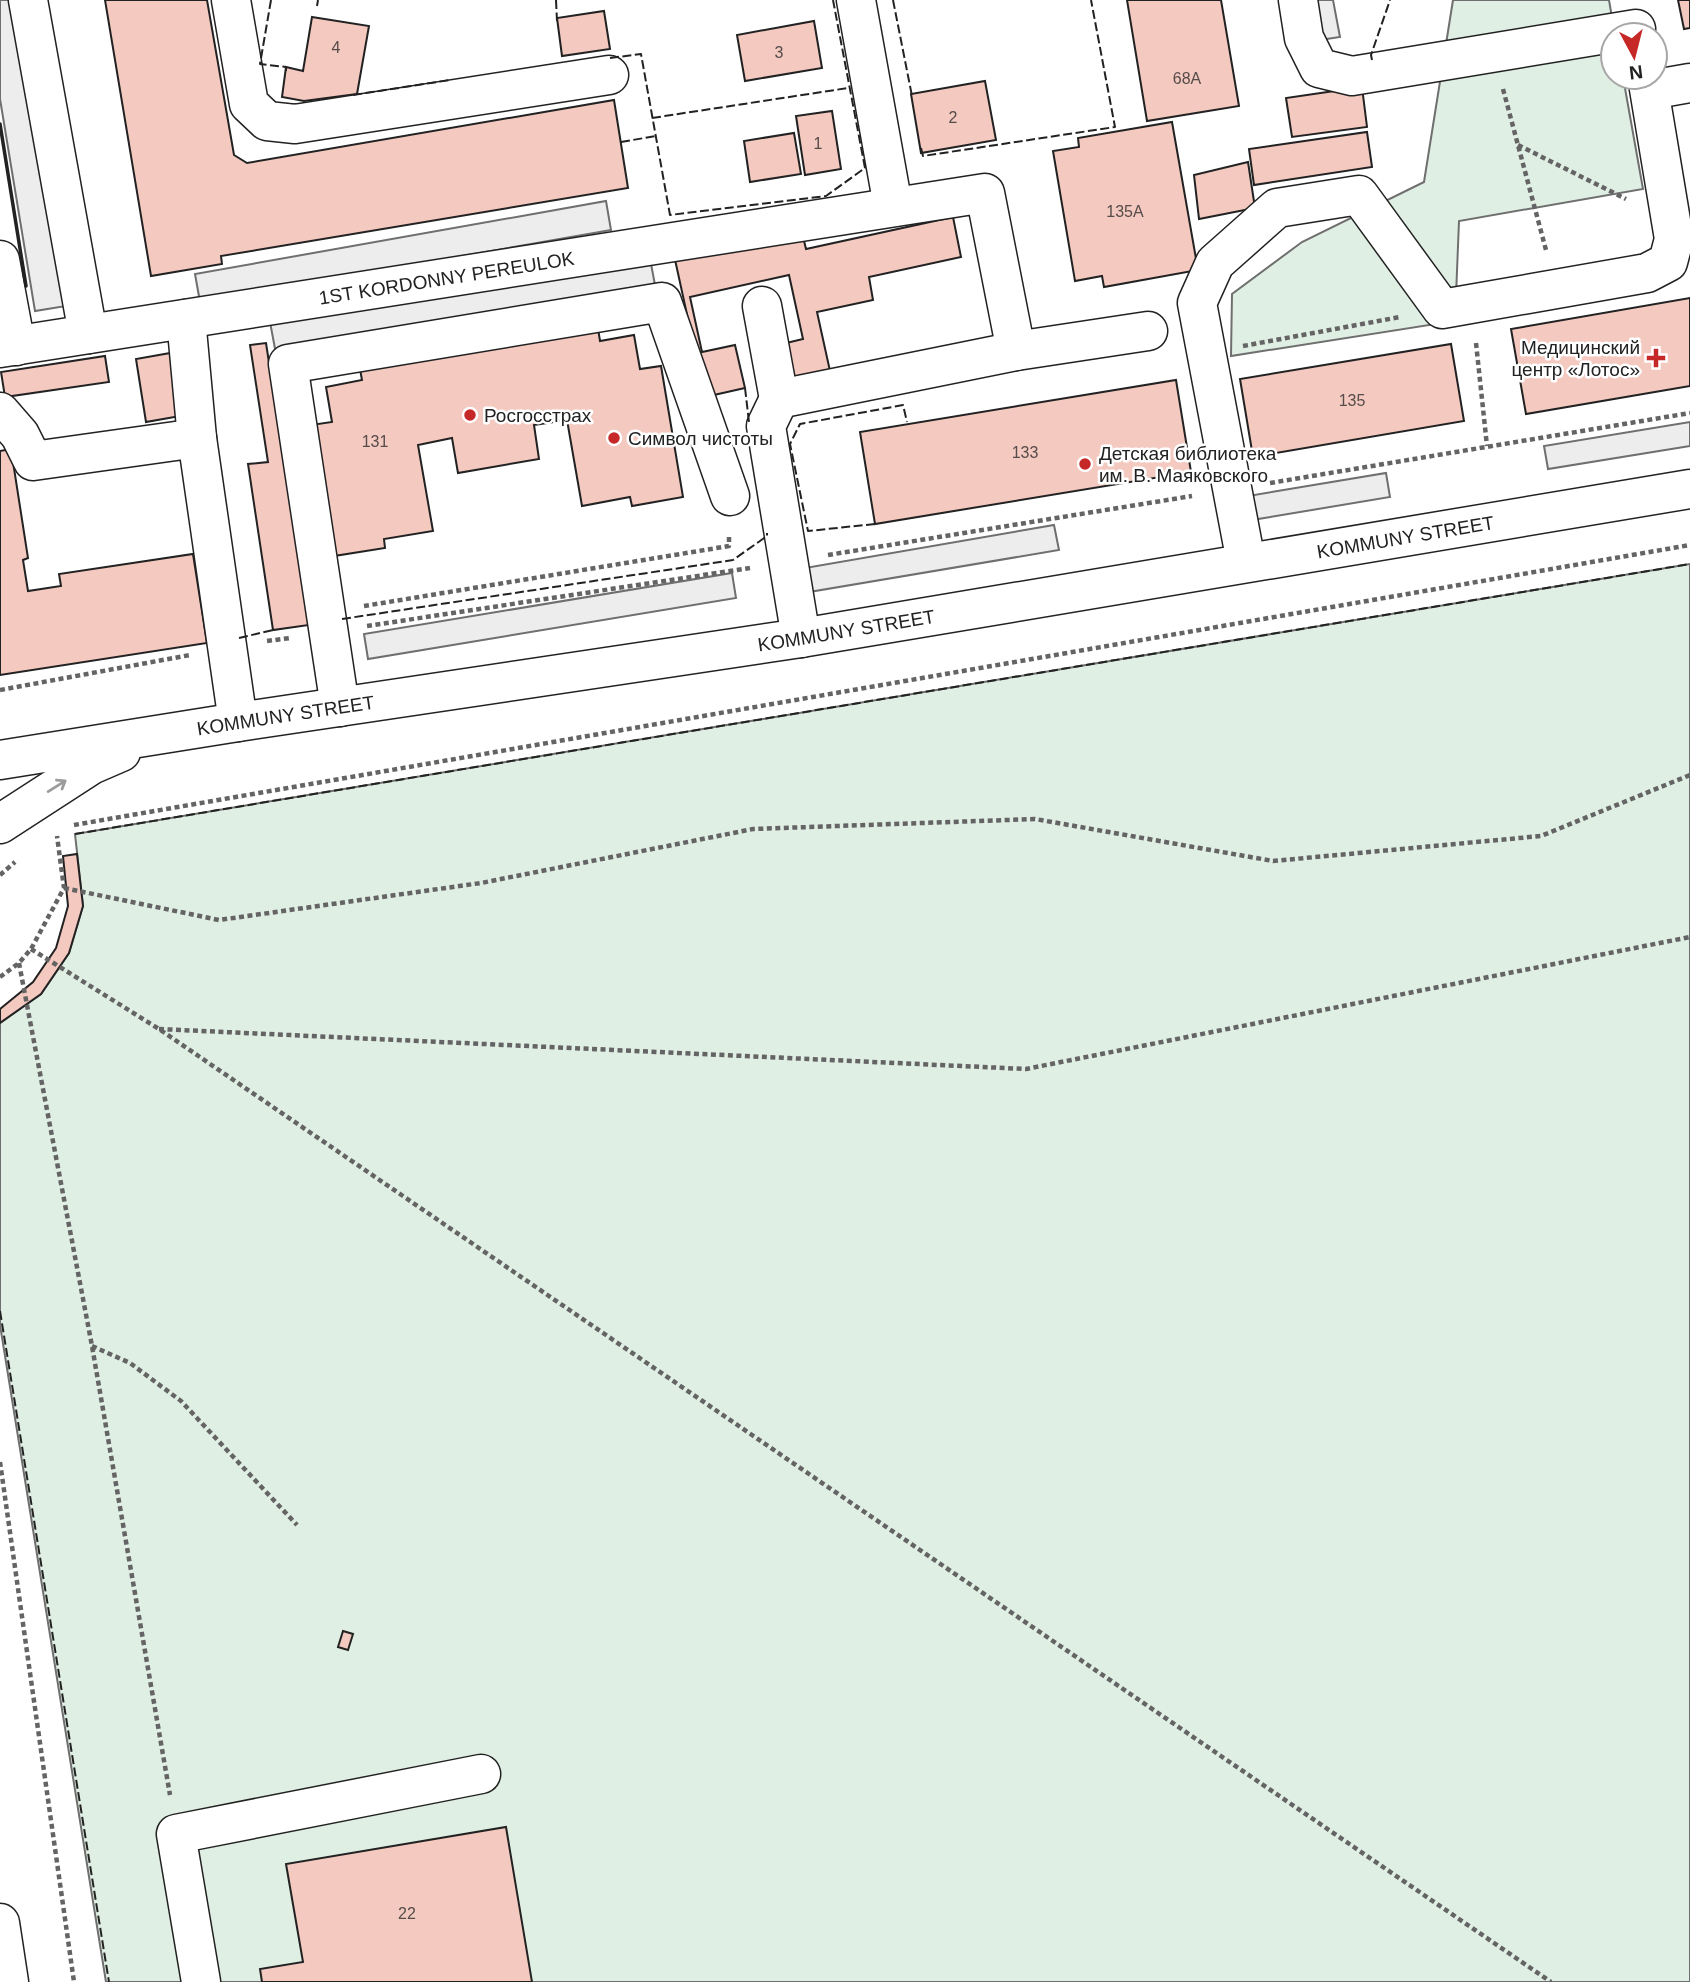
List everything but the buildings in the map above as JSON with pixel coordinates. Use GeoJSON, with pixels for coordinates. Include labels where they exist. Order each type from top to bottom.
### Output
{"type":"FeatureCollection","features":[{"type":"Feature","properties":{"kind":"street"},"geometry":{"type":"LineString","coordinates":[[28,0],[88,334]]}},
{"type":"Feature","properties":{"kind":"street"},"geometry":{"type":"LineString","coordinates":[[231,0],[249,104],[267,121],[295,124],[609,75]]}},
{"type":"Feature","properties":{"kind":"street"},"geometry":{"type":"LineString","coordinates":[[856,0],[893,206]]}},
{"type":"Feature","properties":{"kind":"street"},"geometry":{"type":"LineString","coordinates":[[1298,0],[1304,38],[1319,68],[1352,76],[1494,52],[1599,29]]}},
{"type":"Feature","properties":{"kind":"street"},"geometry":{"type":"LineString","coordinates":[[1669,84],[1690,83]]}},
{"type":"Feature","properties":{"kind":"street"},"geometry":{"type":"LineString","coordinates":[[1246,562],[1197,303],[1215,263],[1277,208],[1359,195],[1457,306],[1647,273],[1668,262],[1674,239],[1649,91]]}},
{"type":"Feature","properties":{"kind":"street","name":"1ST KORDONNY PEREULOK"},"geometry":{"type":"LineString","coordinates":[[8,347],[985,193],[1016,351]]}},
{"type":"Feature","properties":{"kind":"street"},"geometry":{"type":"LineString","coordinates":[[0,260],[8,347]]}},
{"type":"Feature","properties":{"kind":"street"},"geometry":{"type":"LineString","coordinates":[[340,707],[288,364],[662,302],[730,496]]}},
{"type":"Feature","properties":{"kind":"street"},"geometry":{"type":"LineString","coordinates":[[762,306],[779,399],[766,426],[800,638]]}},
{"type":"Feature","properties":{"kind":"street"},"geometry":{"type":"LineString","coordinates":[[186,319],[197,438],[237,722]]}},
{"type":"Feature","properties":{"kind":"street"},"geometry":{"type":"LineString","coordinates":[[779,399],[1016,351],[1148,331]]}},
{"type":"Feature","properties":{"kind":"street"},"geometry":{"type":"LineString","coordinates":[[0,412],[20,435],[33,461],[197,438]]}},
{"type":"Feature","properties":{"kind":"street","name":"KOMMUNY STREET"},"geometry":{"type":"LineString","coordinates":[[0,760],[800,638],[1690,489]]}},
{"type":"Feature","properties":{"kind":"street"},"geometry":{"type":"LineString","coordinates":[[0,824],[91,765],[172,732]]}},
{"type":"Feature","properties":{"kind":"street"},"geometry":{"type":"LineString","coordinates":[[201,1982],[176,1834],[481,1774]]}},
{"type":"Feature","properties":{"kind":"street"},"geometry":{"type":"LineString","coordinates":[[0,1923],[9,1982]]}},
{"type":"Feature","properties":{"kind":"path"},"geometry":{"type":"LineString","coordinates":[[1494,52],[1556,288]]}},
{"type":"Feature","properties":{"kind":"path"},"geometry":{"type":"LineString","coordinates":[[1517,144],[1671,222]]}},
{"type":"Feature","properties":{"kind":"path"},"geometry":{"type":"LineString","coordinates":[[1207,353],[1457,306],[1487,446]]}},
{"type":"Feature","properties":{"kind":"path"},"geometry":{"type":"LineString","coordinates":[[327,622],[789,562],[1690,413]]}},
{"type":"Feature","properties":{"kind":"path"},"geometry":{"type":"LineString","coordinates":[[0,690],[227,648],[327,622],[729,546],[730,496]]}},
{"type":"Feature","properties":{"kind":"path"},"geometry":{"type":"LineString","coordinates":[[70,825],[1690,545]]}},
{"type":"Feature","properties":{"kind":"path"},"geometry":{"type":"LineString","coordinates":[[64,888],[219,920],[481,883],[753,829],[1035,819],[1273,861],[1541,836],[1690,775]]}},
{"type":"Feature","properties":{"kind":"path"},"geometry":{"type":"LineString","coordinates":[[0,977],[31,950],[64,888],[56,828],[47,836]]}},
{"type":"Feature","properties":{"kind":"path"},"geometry":{"type":"LineString","coordinates":[[0,875],[19,859]]}},
{"type":"Feature","properties":{"kind":"path"},"geometry":{"type":"LineString","coordinates":[[159,1029],[1026,1069],[1690,937]]}},
{"type":"Feature","properties":{"kind":"path"},"geometry":{"type":"LineString","coordinates":[[31,950],[159,1029],[1551,1982]]}},
{"type":"Feature","properties":{"kind":"path"},"geometry":{"type":"LineString","coordinates":[[19,963],[92,1346],[176,1834]]}},
{"type":"Feature","properties":{"kind":"path"},"geometry":{"type":"LineString","coordinates":[[92,1346],[131,1363],[181,1401],[298,1525]]}},
{"type":"Feature","properties":{"kind":"path"},"geometry":{"type":"LineString","coordinates":[[0,1462],[75,1982]]}},
{"type":"Feature","properties":{"kind":"green space"},"geometry":{"type":"Polygon","coordinates":[[[1453,0],[1609,0],[1613,21],[1599,21],[1599,91],[1626,91],[1643,189],[1459,221],[1455,321],[1231,356],[1232,294],[1302,242],[1424,182],[1453,0]]]}},
{"type":"Feature","properties":{"kind":"green space"},"geometry":{"type":"Polygon","coordinates":[[[1690,564],[1690,1982],[106,1982],[0,1325],[0,1023],[41,994],[69,953],[83,906],[75,834],[1690,564]]]}},
{"type":"Feature","properties":{"kind":"shaded area"},"geometry":{"type":"Polygon","coordinates":[[[0,0],[16,0],[66,306],[35,311],[0,99],[0,0]]]}},
{"type":"Feature","properties":{"kind":"shaded area"},"geometry":{"type":"Polygon","coordinates":[[[1306,0],[1333,0],[1340,37],[1313,41],[1306,0]]]}},
{"type":"Feature","properties":{"kind":"shaded area"},"geometry":{"type":"Polygon","coordinates":[[[606,201],[611,230],[200,302],[195,274],[606,201]]]}},
{"type":"Feature","properties":{"kind":"shaded area"},"geometry":{"type":"Polygon","coordinates":[[[649,253],[655,285],[276,354],[270,322],[649,253]]]}},
{"type":"Feature","properties":{"kind":"shaded area"},"geometry":{"type":"Polygon","coordinates":[[[1690,422],[1690,446],[1548,469],[1544,446],[1690,422]]]}},
{"type":"Feature","properties":{"kind":"shaded area"},"geometry":{"type":"Polygon","coordinates":[[[1386,473],[1390,497],[1252,520],[1248,496],[1386,473]]]}},
{"type":"Feature","properties":{"kind":"shaded area"},"geometry":{"type":"Polygon","coordinates":[[[1054,525],[1059,550],[809,592],[805,568],[1054,525]]]}},
{"type":"Feature","properties":{"kind":"shaded area"},"geometry":{"type":"Polygon","coordinates":[[[732,573],[736,598],[368,659],[364,634],[732,573]]]}},
{"type":"Feature","properties":{"kind":"fence"},"geometry":{"type":"LineString","coordinates":[[271,0],[260,64],[286,67],[286,71]]}},
{"type":"Feature","properties":{"kind":"fence"},"geometry":{"type":"LineString","coordinates":[[317,6],[318,0]]}},
{"type":"Feature","properties":{"kind":"fence"},"geometry":{"type":"LineString","coordinates":[[556,0],[557,21]]}},
{"type":"Feature","properties":{"kind":"fence"},"geometry":{"type":"LineString","coordinates":[[610,58],[641,54],[670,215],[826,196],[865,168],[833,0]]}},
{"type":"Feature","properties":{"kind":"fence"},"geometry":{"type":"LineString","coordinates":[[893,0],[912,96]]}},
{"type":"Feature","properties":{"kind":"fence"},"geometry":{"type":"LineString","coordinates":[[921,148],[923,156],[1115,127],[1091,0]]}},
{"type":"Feature","properties":{"kind":"fence"},"geometry":{"type":"LineString","coordinates":[[1372,60],[1371,55],[1390,0]]}},
{"type":"Feature","properties":{"kind":"fence"},"geometry":{"type":"LineString","coordinates":[[353,95],[450,80]]}},
{"type":"Feature","properties":{"kind":"fence"},"geometry":{"type":"LineString","coordinates":[[652,118],[848,88]]}},
{"type":"Feature","properties":{"kind":"fence"},"geometry":{"type":"LineString","coordinates":[[621,142],[656,136]]}},
{"type":"Feature","properties":{"kind":"fence"},"geometry":{"type":"LineString","coordinates":[[745,388],[749,422]]}},
{"type":"Feature","properties":{"kind":"fence"},"geometry":{"type":"LineString","coordinates":[[875,524],[808,531],[790,444],[800,424],[903,405],[907,422]]}},
{"type":"Feature","properties":{"kind":"fence"},"geometry":{"type":"LineString","coordinates":[[342,619],[733,560],[767,536],[767,533]]}},
{"type":"Feature","properties":{"kind":"fence"},"geometry":{"type":"LineString","coordinates":[[75,834],[1690,564]]}},
{"type":"Feature","properties":{"kind":"fence"},"geometry":{"type":"LineString","coordinates":[[239,638],[273,630]]}},
{"type":"Feature","properties":{"kind":"fence"},"geometry":{"type":"LineString","coordinates":[[0,1311],[109,1982]]}},
{"type":"Feature","properties":{"kind":"wall"},"geometry":{"type":"LineString","coordinates":[[0,124],[26,286]]}},
{"type":"Feature","properties":{"kind":"place","name":"Медицинский центр «Лотос»"},"geometry":{"type":"Point","coordinates":[1656,358]}},
{"type":"Feature","properties":{"kind":"place","name":"Росгосстрах"},"geometry":{"type":"Point","coordinates":[470,415]}},
{"type":"Feature","properties":{"kind":"place","name":"Символ чистоты"},"geometry":{"type":"Point","coordinates":[614,438]}},
{"type":"Feature","properties":{"kind":"place","name":"Детская библиотека им. В. Маяковского"},"geometry":{"type":"Point","coordinates":[1085,464]}}]}
